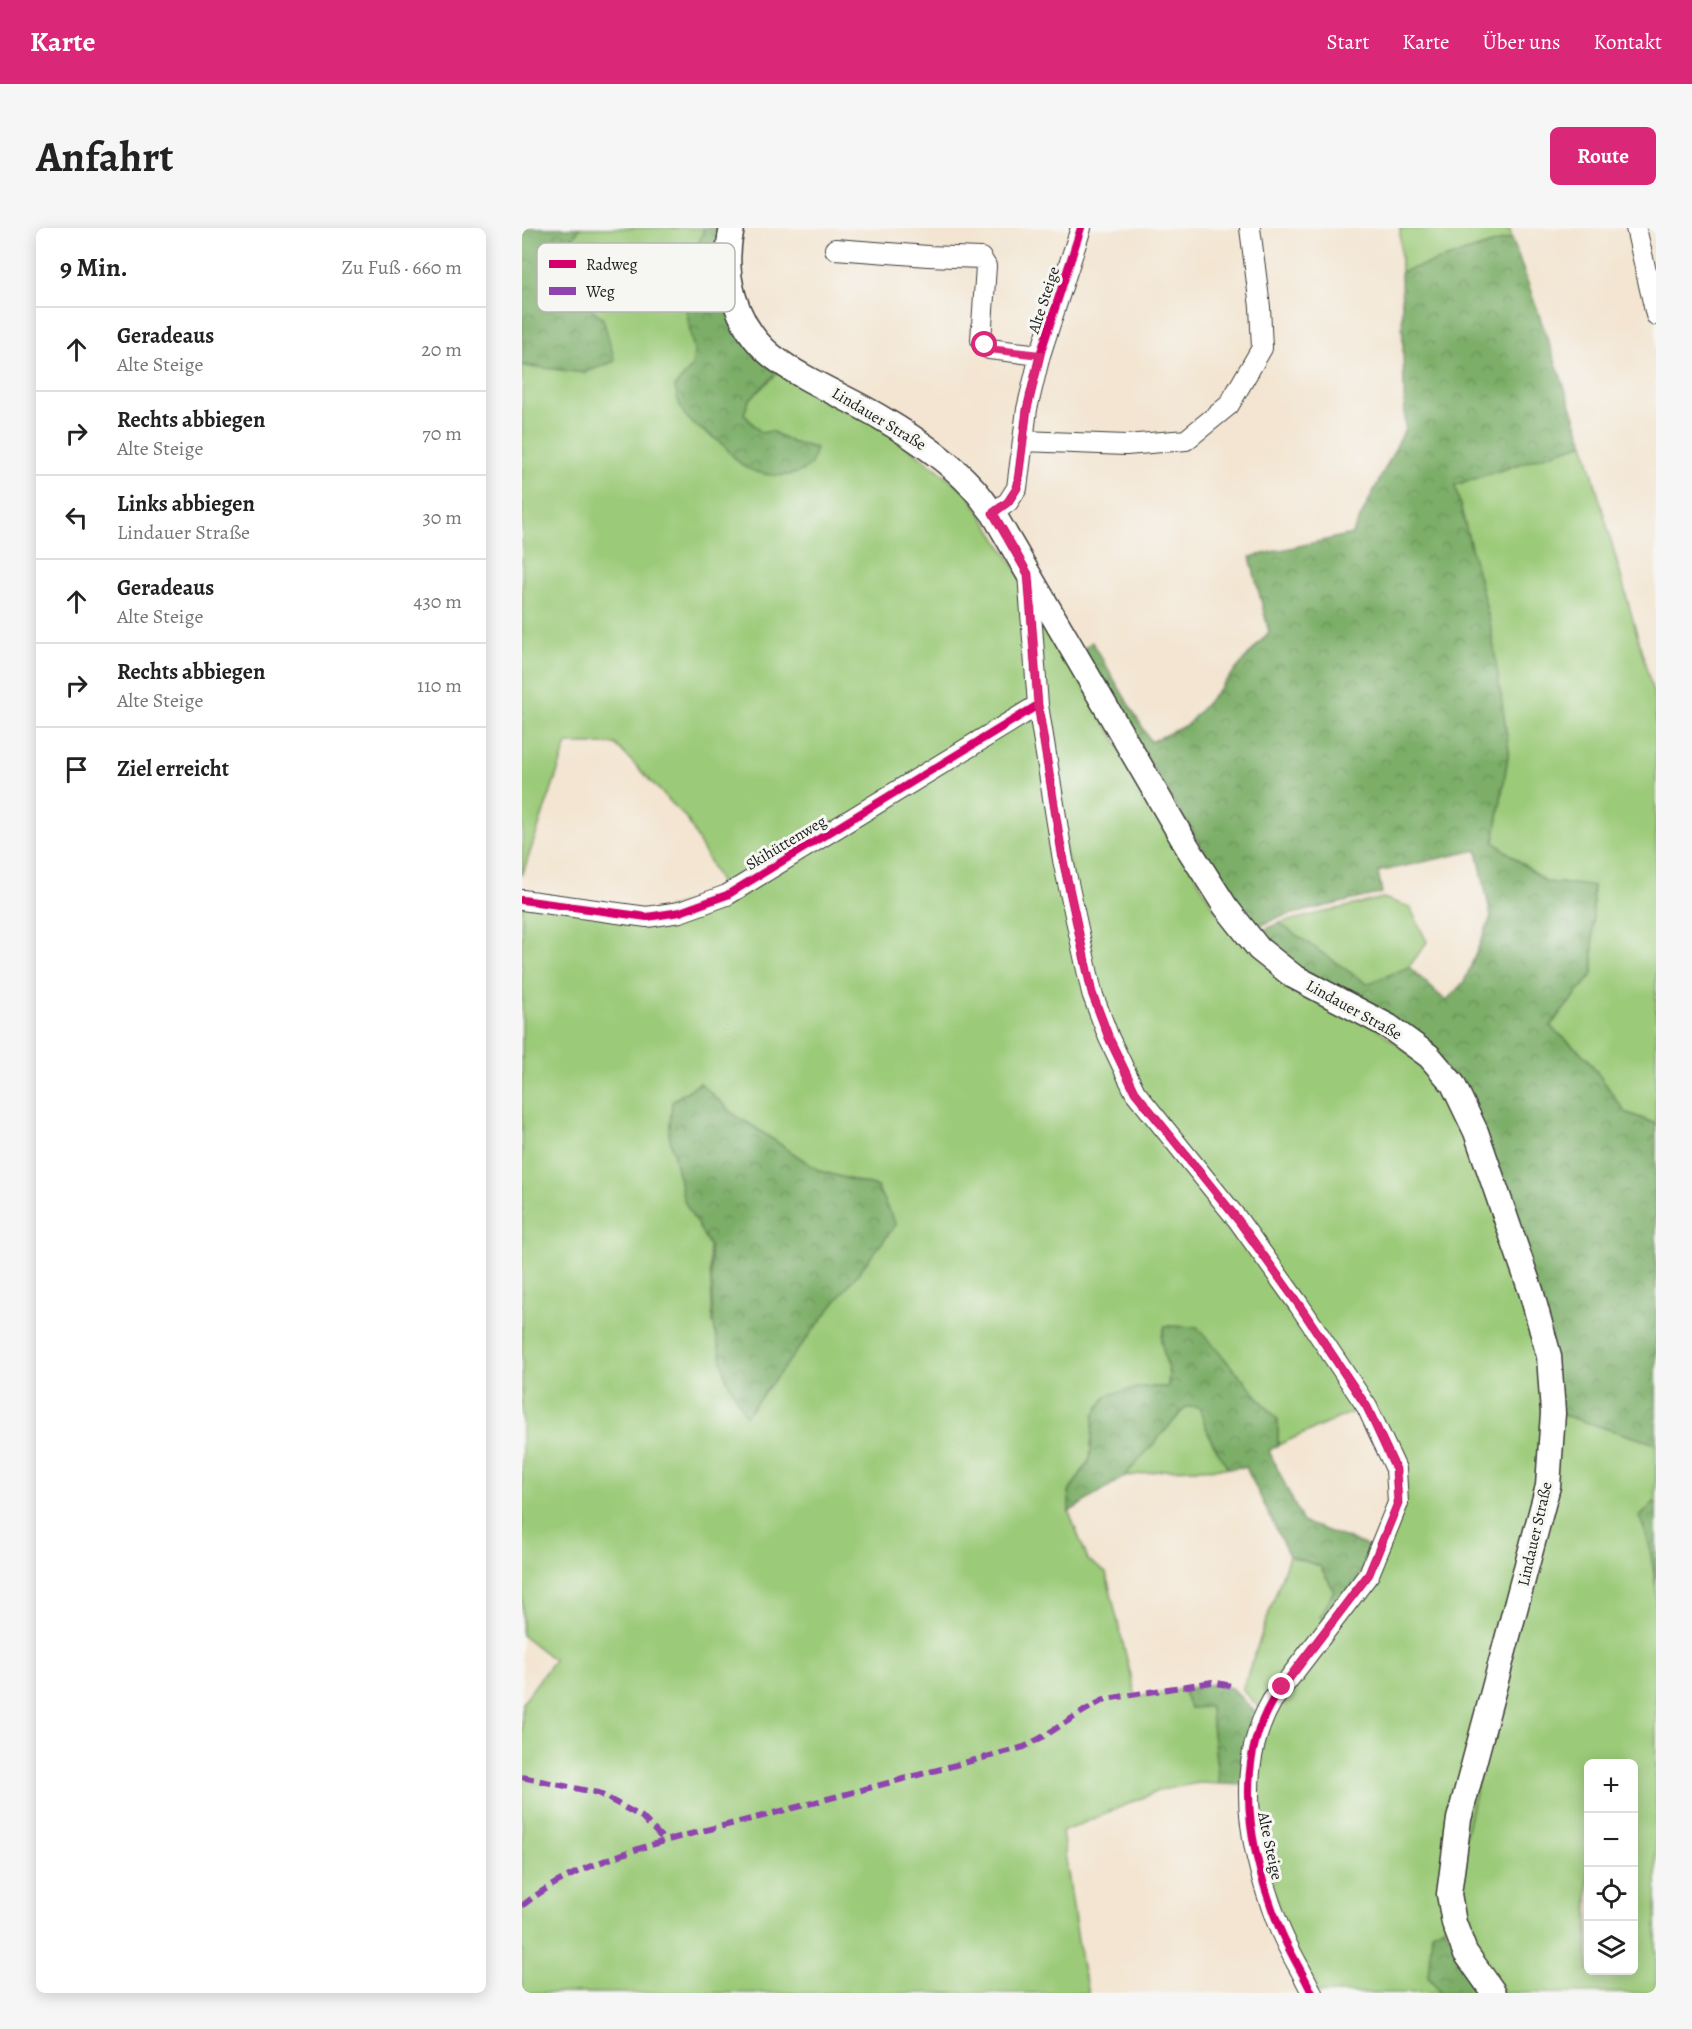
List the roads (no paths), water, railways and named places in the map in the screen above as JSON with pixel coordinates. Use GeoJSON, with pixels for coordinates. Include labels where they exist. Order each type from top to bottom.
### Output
{"type":"FeatureCollection","features":[{"type":"Feature","properties":{"kind":"main road","name":"Lindauer Straße"},"geometry":{"type":"LineString","coordinates":[[728,243],[732,228]]}},
{"type":"Feature","properties":{"kind":"main road","name":"Lindauer Straße"},"geometry":{"type":"LineString","coordinates":[[735,305],[750,331],[771,354],[799,373],[882,418],[928,448],[973,487],[993,513],[1188,848],[1225,906],[1259,949],[1293,976],[1388,1026],[1428,1056],[1453,1084],[1476,1132],[1531,1291],[1549,1356],[1553,1413],[1548,1486],[1462,1810],[1449,1894],[1454,1923],[1465,1952],[1494,1993]]}},
{"type":"Feature","properties":{"kind":"street","name":"Alte Steige"},"geometry":{"type":"LineString","coordinates":[[993,513],[1008,502],[1017,488],[1027,409],[1040,355],[1081,228]]}},
{"type":"Feature","properties":{"kind":"street"},"geometry":{"type":"LineString","coordinates":[[1023,441],[1126,445],[1186,440],[1229,405],[1262,348],[1260,307],[1250,228]]}},
{"type":"Feature","properties":{"kind":"street"},"geometry":{"type":"LineString","coordinates":[[1644,235],[1656,315]]}},
{"type":"Feature","properties":{"kind":"street","name":"Alte Steige"},"geometry":{"type":"LineString","coordinates":[[835,249],[981,258],[986,266],[981,340],[989,349],[1040,355]]}},
{"type":"Feature","properties":{"kind":"street","name":"Alte Steige"},"geometry":{"type":"LineString","coordinates":[[1028,574],[1038,705],[1066,871],[1092,993],[1109,1038],[1135,1092],[1238,1220],[1299,1305],[1361,1398],[1384,1441],[1396,1470],[1398,1503],[1369,1574],[1272,1701],[1263,1717],[1252,1763],[1248,1807],[1260,1876],[1280,1929],[1312,1993]]}},
{"type":"Feature","properties":{"kind":"street","name":"Skihüttenweg"},"geometry":{"type":"LineString","coordinates":[[522,900],[647,917],[680,912],[727,895],[1038,705]]}}]}
